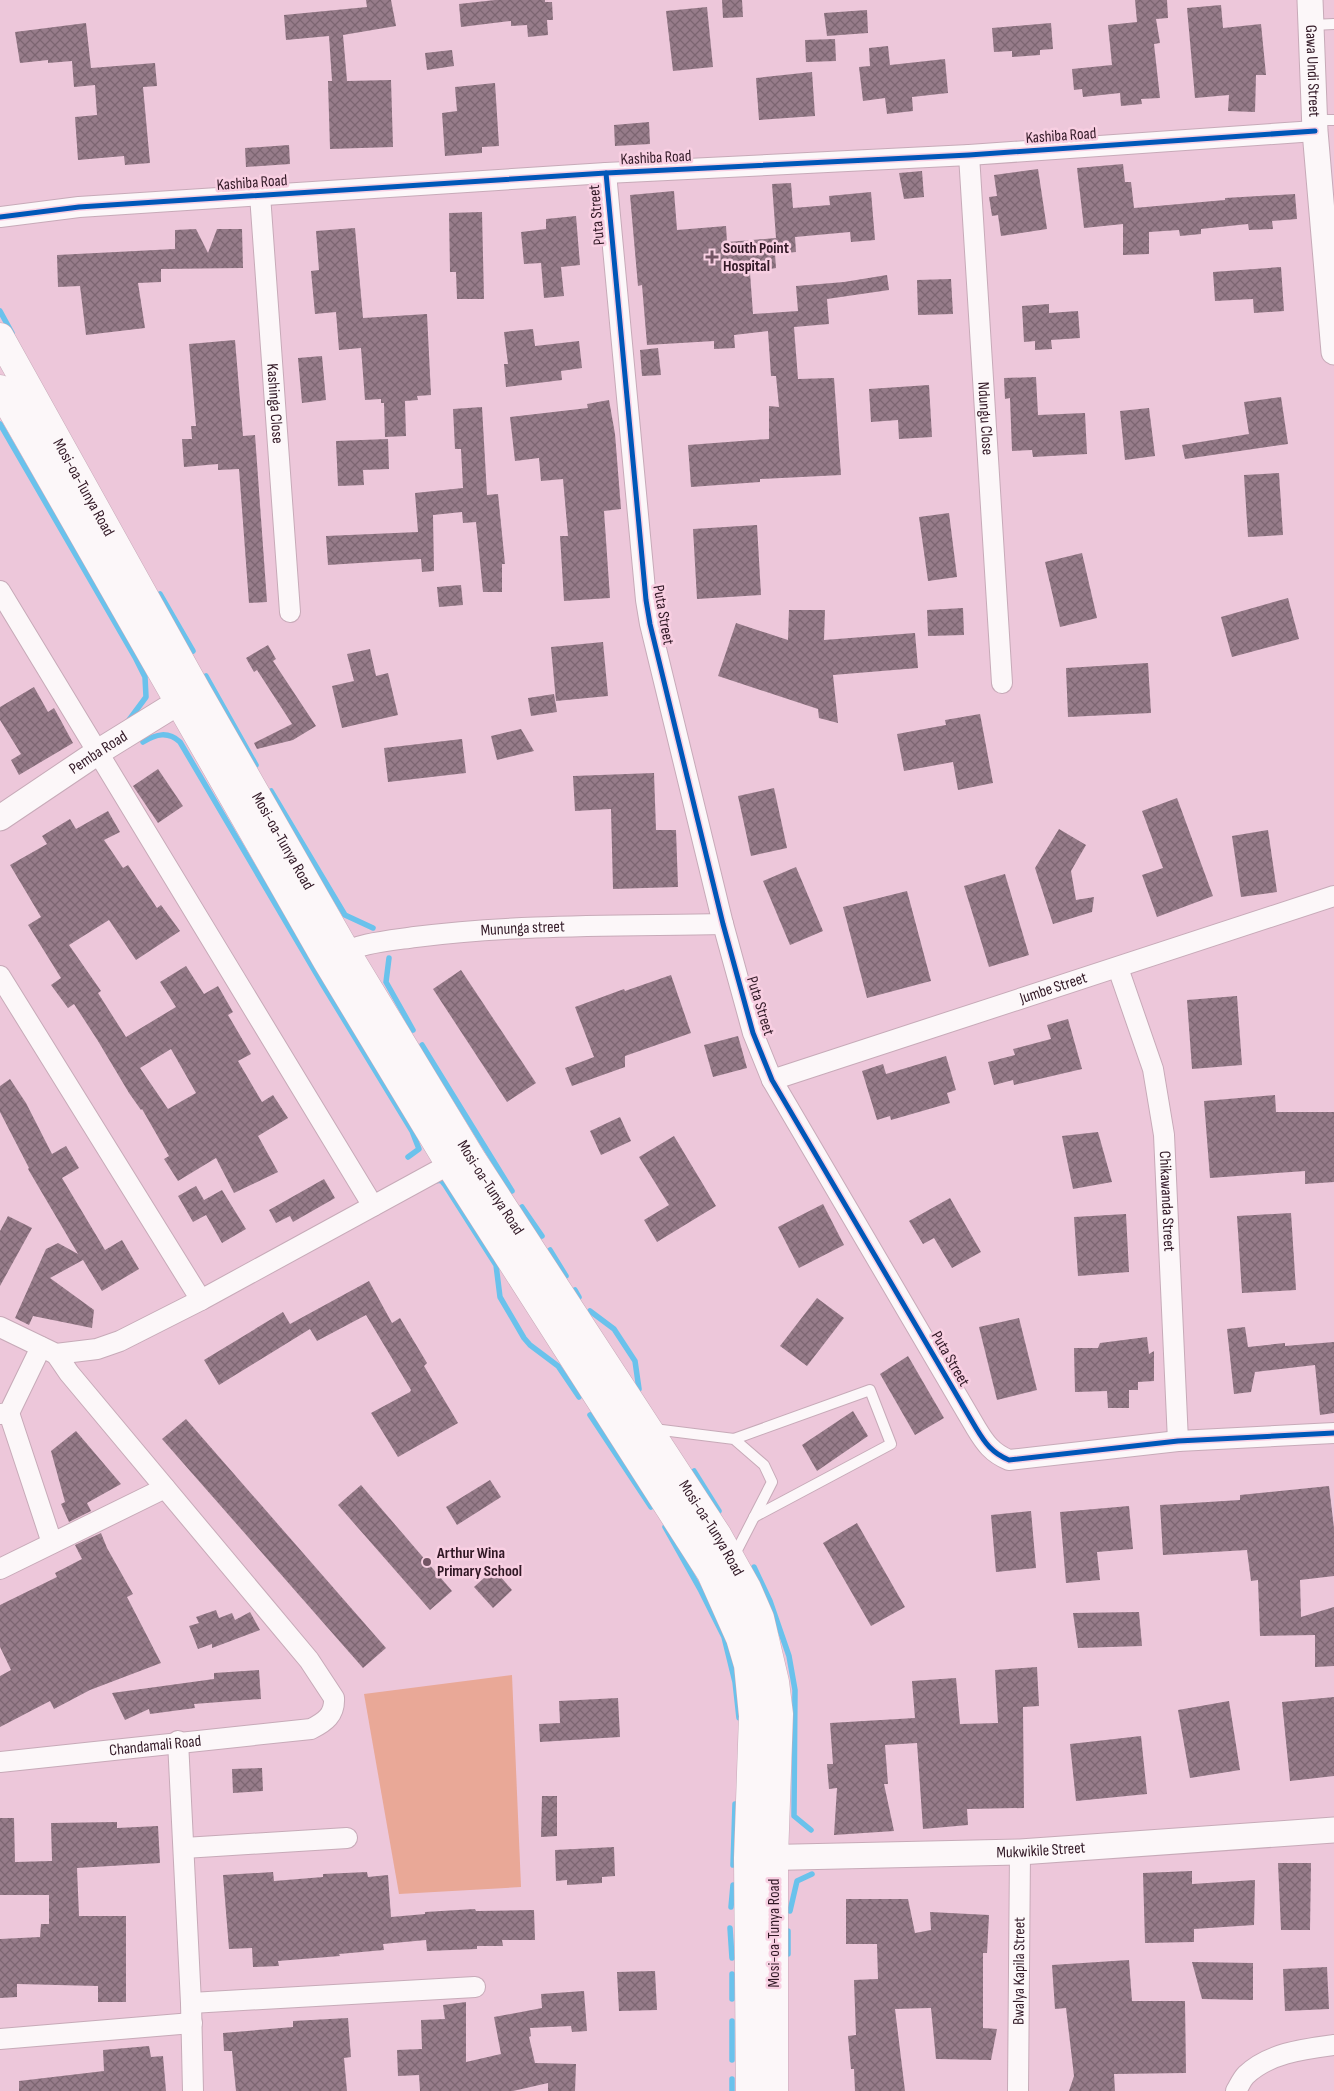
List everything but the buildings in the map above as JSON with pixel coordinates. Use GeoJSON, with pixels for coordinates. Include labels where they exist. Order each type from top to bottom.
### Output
{"type":"FeatureCollection","features":[{"type":"Feature","properties":{"kind":"main road","name":"Mosi-oa-Tunya Road"},"geometry":{"type":"LineString","coordinates":[[0,337],[188,697]]}},
{"type":"Feature","properties":{"kind":"main road","name":"Mosi-oa-Tunya Road"},"geometry":{"type":"LineString","coordinates":[[0,390],[188,697],[336,956],[711,1574],[740,1638],[748,1665],[753,1716],[748,1858],[750,2091]]}},
{"type":"Feature","properties":{"kind":"main road","name":"Mosi-oa-Tunya Road"},"geometry":{"type":"LineString","coordinates":[[460,1159],[648,1428],[733,1559],[760,1618],[776,1682],[779,1714],[774,1858],[774,2091]]}},
{"type":"Feature","properties":{"kind":"street","name":"Gawa Undi Street"},"geometry":{"type":"LineString","coordinates":[[1310,0],[1322,24],[1321,124],[1328,220],[1334,352]]}},
{"type":"Feature","properties":{"kind":"street","name":"Kashiba Road"},"geometry":{"type":"LineString","coordinates":[[0,217],[79,207],[260,195],[606,173],[969,155],[1321,124]]}},
{"type":"Feature","properties":{"kind":"street","name":"Ndungu Close"},"geometry":{"type":"LineString","coordinates":[[969,155],[1002,683]]}},
{"type":"Feature","properties":{"kind":"street","name":"Puta Street"},"geometry":{"type":"LineString","coordinates":[[606,173],[646,600],[650,624],[723,924],[753,1032],[772,1080],[976,1428],[988,1447],[997,1455],[1009,1460],[1178,1441],[1334,1433]]}},
{"type":"Feature","properties":{"kind":"street","name":"Kashinga Close"},"geometry":{"type":"LineString","coordinates":[[260,195],[290,612]]}},
{"type":"Feature","properties":{"kind":"street"},"geometry":{"type":"LineString","coordinates":[[0,591],[373,1206]]}},
{"type":"Feature","properties":{"kind":"street","name":"Pemba Road"},"geometry":{"type":"LineString","coordinates":[[0,818],[98,752],[188,697]]}},
{"type":"Feature","properties":{"kind":"street","name":"Jumbe Street"},"geometry":{"type":"LineString","coordinates":[[772,1080],[1334,896]]}},
{"type":"Feature","properties":{"kind":"street","name":"Mununga street"},"geometry":{"type":"LineString","coordinates":[[336,956],[376,943],[448,933],[528,928],[723,924]]}},
{"type":"Feature","properties":{"kind":"street","name":"Chikawanda Street"},"geometry":{"type":"LineString","coordinates":[[1118,968],[1153,1069],[1161,1111],[1164,1135],[1178,1441]]}},
{"type":"Feature","properties":{"kind":"street"},"geometry":{"type":"LineString","coordinates":[[0,976],[200,1300]]}},
{"type":"Feature","properties":{"kind":"street"},"geometry":{"type":"LineString","coordinates":[[49,1351],[97,1349],[120,1341],[200,1300],[460,1159]]}},
{"type":"Feature","properties":{"kind":"street"},"geometry":{"type":"LineString","coordinates":[[0,1327],[49,1351],[165,1488],[0,1569]]}},
{"type":"Feature","properties":{"kind":"street"},"geometry":{"type":"LineString","coordinates":[[49,1351],[4,1413],[52,1543]]}},
{"type":"Feature","properties":{"kind":"street","name":"Chandamali Road"},"geometry":{"type":"LineString","coordinates":[[0,1762],[178,1741],[310,1729],[322,1724],[331,1715],[334,1698],[309,1660],[165,1488]]}},
{"type":"Feature","properties":{"kind":"street"},"geometry":{"type":"LineString","coordinates":[[178,1741],[192,2003],[193,2091]]}},
{"type":"Feature","properties":{"kind":"street","name":"Mukwikile Street"},"geometry":{"type":"LineString","coordinates":[[748,1858],[1020,1852],[1334,1830]]}},
{"type":"Feature","properties":{"kind":"street"},"geometry":{"type":"LineString","coordinates":[[184,1848],[347,1838]]}},
{"type":"Feature","properties":{"kind":"street","name":"Bwalya Kapila Street"},"geometry":{"type":"LineString","coordinates":[[1018,2091],[1020,1852]]}},
{"type":"Feature","properties":{"kind":"street"},"geometry":{"type":"LineString","coordinates":[[192,2003],[475,1987]]}},
{"type":"Feature","properties":{"kind":"street"},"geometry":{"type":"LineString","coordinates":[[0,2039],[192,2023]]}},
{"type":"Feature","properties":{"kind":"street"},"geometry":{"type":"LineString","coordinates":[[1236,2091],[1246,2075],[1271,2058],[1316,2047],[1334,2046]]}},
{"type":"Feature","properties":{"kind":"lane"},"geometry":{"type":"LineString","coordinates":[[648,1428],[734,1439],[870,1390],[891,1444],[754,1518]]}},
{"type":"Feature","properties":{"kind":"lane"},"geometry":{"type":"LineString","coordinates":[[733,1559],[772,1482],[764,1465],[734,1439]]}},
{"type":"Feature","properties":{"kind":"shaded area"},"geometry":{"type":"Polygon","coordinates":[[[512,1675],[521,1887],[399,1894],[364,1694],[512,1675]]]}},
{"type":"Feature","properties":{"kind":"waterway"},"geometry":{"type":"LineString","coordinates":[[0,311],[12,333]]}},
{"type":"Feature","properties":{"kind":"waterway"},"geometry":{"type":"LineString","coordinates":[[0,424],[145,677],[146,697],[129,720]]}},
{"type":"Feature","properties":{"kind":"waterway"},"geometry":{"type":"LineString","coordinates":[[160,594],[193,651]]}},
{"type":"Feature","properties":{"kind":"waterway"},"geometry":{"type":"LineString","coordinates":[[206,676],[256,765]]}},
{"type":"Feature","properties":{"kind":"waterway"},"geometry":{"type":"LineString","coordinates":[[143,742],[162,735],[171,736],[180,742],[323,985],[412,1131],[419,1149],[408,1157]]}},
{"type":"Feature","properties":{"kind":"waterway"},"geometry":{"type":"LineString","coordinates":[[271,791],[345,915],[373,928]]}},
{"type":"Feature","properties":{"kind":"waterway"},"geometry":{"type":"LineString","coordinates":[[389,958],[386,982],[413,1030]]}},
{"type":"Feature","properties":{"kind":"waterway"},"geometry":{"type":"LineString","coordinates":[[422,1045],[512,1191]]}},
{"type":"Feature","properties":{"kind":"waterway"},"geometry":{"type":"LineString","coordinates":[[435,1181],[441,1180],[445,1185],[496,1265],[500,1297],[524,1338],[530,1345],[558,1366],[579,1397]]}},
{"type":"Feature","properties":{"kind":"waterway"},"geometry":{"type":"LineString","coordinates":[[522,1207],[542,1236]]}},
{"type":"Feature","properties":{"kind":"waterway"},"geometry":{"type":"LineString","coordinates":[[550,1250],[566,1276]]}},
{"type":"Feature","properties":{"kind":"waterway"},"geometry":{"type":"LineString","coordinates":[[575,1290],[579,1297]]}},
{"type":"Feature","properties":{"kind":"waterway"},"geometry":{"type":"LineString","coordinates":[[590,1311],[614,1329],[635,1361],[639,1389]]}},
{"type":"Feature","properties":{"kind":"waterway"},"geometry":{"type":"LineString","coordinates":[[590,1415],[651,1507]]}},
{"type":"Feature","properties":{"kind":"waterway"},"geometry":{"type":"LineString","coordinates":[[694,1471],[719,1511]]}},
{"type":"Feature","properties":{"kind":"waterway"},"geometry":{"type":"LineString","coordinates":[[665,1527],[724,1637],[735,1682],[739,1718]]}},
{"type":"Feature","properties":{"kind":"waterway"},"geometry":{"type":"LineString","coordinates":[[754,1567],[770,1601],[789,1656],[795,1690],[794,1816],[811,1830]]}},
{"type":"Feature","properties":{"kind":"waterway"},"geometry":{"type":"LineString","coordinates":[[733,1865],[735,1804]]}},
{"type":"Feature","properties":{"kind":"waterway"},"geometry":{"type":"LineString","coordinates":[[790,1911],[797,1881],[812,1874]]}},
{"type":"Feature","properties":{"kind":"waterway"},"geometry":{"type":"LineString","coordinates":[[731,1907],[733,1885]]}},
{"type":"Feature","properties":{"kind":"waterway"},"geometry":{"type":"LineString","coordinates":[[730,1928],[732,1958]]}},
{"type":"Feature","properties":{"kind":"waterway"},"geometry":{"type":"LineString","coordinates":[[788,1931],[788,1954]]}},
{"type":"Feature","properties":{"kind":"waterway"},"geometry":{"type":"LineString","coordinates":[[732,1974],[732,1999]]}},
{"type":"Feature","properties":{"kind":"waterway"},"geometry":{"type":"LineString","coordinates":[[732,2021],[732,2060]]}},
{"type":"Feature","properties":{"kind":"waterway"},"geometry":{"type":"LineString","coordinates":[[732,2079],[732,2091]]}},
{"type":"Feature","properties":{"kind":"cycle path"},"geometry":{"type":"LineString","coordinates":[[0,217],[79,207],[606,173],[969,155],[1315,131]]}},
{"type":"Feature","properties":{"kind":"cycle path"},"geometry":{"type":"LineString","coordinates":[[606,173],[646,600],[650,624],[723,924],[753,1033],[772,1080],[976,1428],[993,1451],[1009,1460],[1178,1441],[1334,1433]]}},
{"type":"Feature","properties":{"kind":"place","name":"South Point Hospital"},"geometry":{"type":"Point","coordinates":[712,257]}},
{"type":"Feature","properties":{"kind":"place","name":"Arthur Wina Primary School"},"geometry":{"type":"Point","coordinates":[427,1562]}}]}
